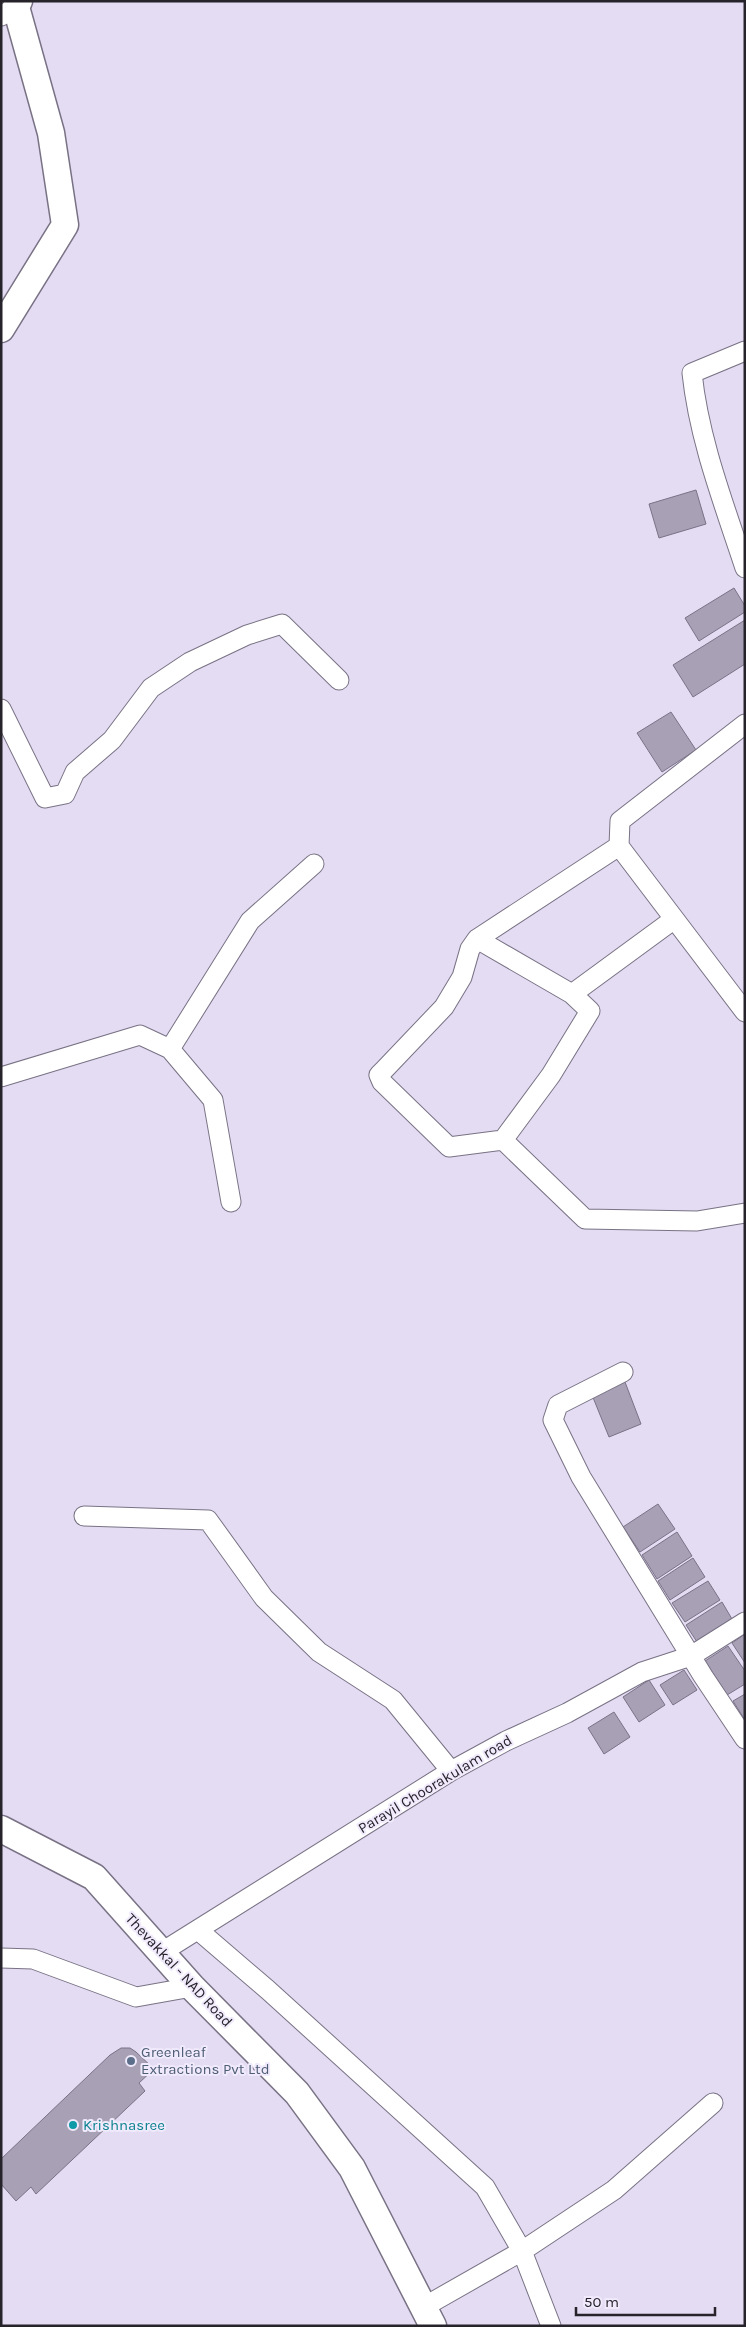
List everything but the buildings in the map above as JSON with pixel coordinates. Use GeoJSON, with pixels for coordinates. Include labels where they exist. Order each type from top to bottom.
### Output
{"type":"FeatureCollection","features":[{"type":"Feature","properties":{"kind":"main road"},"geometry":{"type":"LineString","coordinates":[[1,329],[65,225],[51,133],[12,8]]}},
{"type":"Feature","properties":{"kind":"main road","name":"Thevakkal - NAD Road"},"geometry":{"type":"LineString","coordinates":[[1,1829],[94,1877],[192,1987],[297,2093],[352,2168],[428,2317]]}},
{"type":"Feature","properties":{"kind":"street"},"geometry":{"type":"LineString","coordinates":[[745,351],[692,373],[697,410],[710,459],[745,568]]}},
{"type":"Feature","properties":{"kind":"street"},"geometry":{"type":"LineString","coordinates":[[1,709],[46,798],[65,794],[75,772],[112,740],[151,688],[190,662],[247,635],[282,624],[339,680]]}},
{"type":"Feature","properties":{"kind":"street"},"geometry":{"type":"LineString","coordinates":[[745,724],[620,821],[619,846],[673,920],[745,1012]]}},
{"type":"Feature","properties":{"kind":"street"},"geometry":{"type":"LineString","coordinates":[[477,938],[572,994],[590,1011],[551,1076],[503,1140],[449,1147],[382,1082],[379,1075],[444,1007],[462,977],[470,949],[477,938],[619,846]]}},
{"type":"Feature","properties":{"kind":"street"},"geometry":{"type":"LineString","coordinates":[[170,1049],[250,921],[314,864]]}},
{"type":"Feature","properties":{"kind":"street"},"geometry":{"type":"LineString","coordinates":[[572,994],[673,920]]}},
{"type":"Feature","properties":{"kind":"street"},"geometry":{"type":"LineString","coordinates":[[1,1077],[140,1036],[170,1049],[213,1100],[231,1202]]}},
{"type":"Feature","properties":{"kind":"street"},"geometry":{"type":"LineString","coordinates":[[503,1140],[585,1219],[696,1222],[745,1213]]}},
{"type":"Feature","properties":{"kind":"street"},"geometry":{"type":"LineString","coordinates":[[623,1372],[558,1405],[553,1420],[581,1477],[691,1656],[745,1739]]}},
{"type":"Feature","properties":{"kind":"street"},"geometry":{"type":"LineString","coordinates":[[84,1516],[208,1520],[264,1598],[319,1652],[393,1700],[451,1771]]}},
{"type":"Feature","properties":{"kind":"street","name":"Parayil Choorakulam road"},"geometry":{"type":"LineString","coordinates":[[162,1952],[451,1771],[506,1741],[567,1713],[642,1672],[691,1656],[745,1622]]}},
{"type":"Feature","properties":{"kind":"street"},"geometry":{"type":"LineString","coordinates":[[198,1930],[268,1990],[485,2187],[522,2251],[551,2326]]}},
{"type":"Feature","properties":{"kind":"street"},"geometry":{"type":"LineString","coordinates":[[1,1958],[33,1959],[136,1997],[192,1987]]}},
{"type":"Feature","properties":{"kind":"street"},"geometry":{"type":"LineString","coordinates":[[428,2317],[522,2251],[614,2190],[713,2103]]}},
{"type":"Feature","properties":{"kind":"place","name":"Greenleaf Extractions Pvt Ltd"},"geometry":{"type":"Point","coordinates":[131,2061]}},
{"type":"Feature","properties":{"kind":"place","name":"Krishnasree"},"geometry":{"type":"Point","coordinates":[73,2125]}}]}
